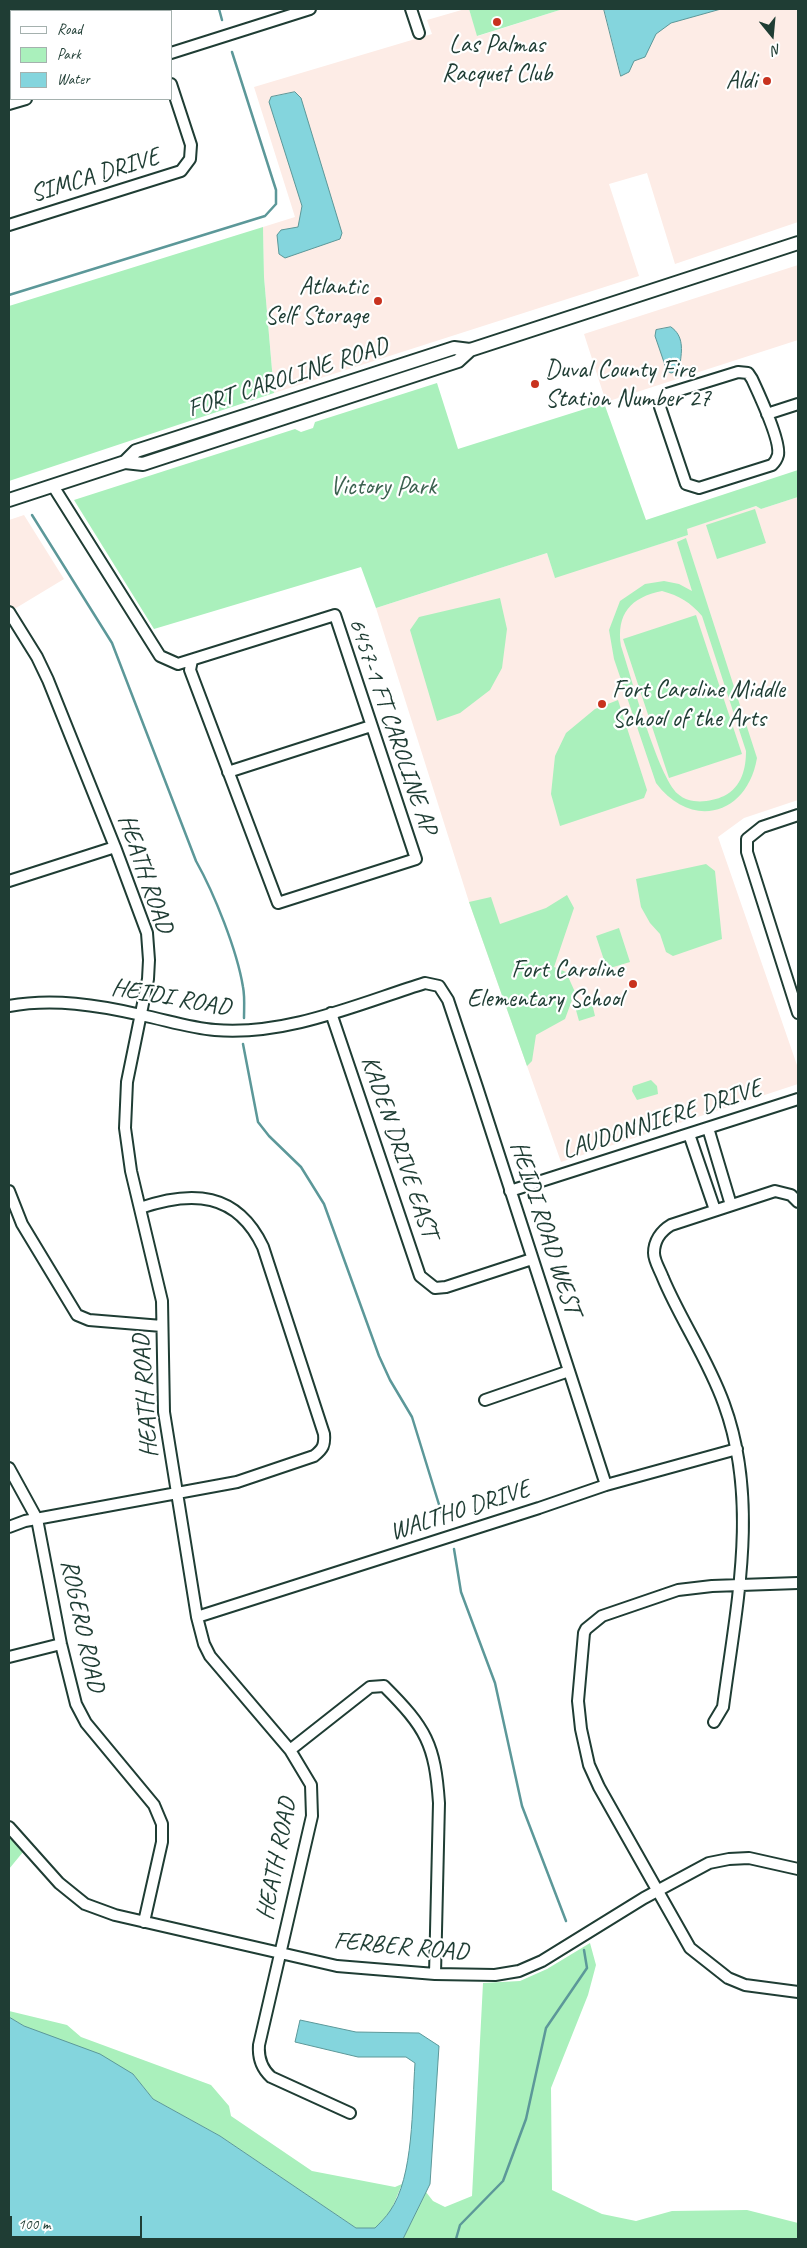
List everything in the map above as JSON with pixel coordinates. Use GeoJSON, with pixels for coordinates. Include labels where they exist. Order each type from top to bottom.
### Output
{"type":"FeatureCollection","features":[{"type":"Feature","properties":{"kind":"street"},"geometry":{"type":"LineString","coordinates":[[172,53],[288,12],[310,9]]}},
{"type":"Feature","properties":{"kind":"street"},"geometry":{"type":"LineString","coordinates":[[411,9],[418,33]]}},
{"type":"Feature","properties":{"kind":"street","name":"SIMCA DRIVE"},"geometry":{"type":"LineString","coordinates":[[9,225],[181,171],[190,159],[190,145],[172,87]]}},
{"type":"Feature","properties":{"kind":"street"},"geometry":{"type":"LineString","coordinates":[[9,104],[23,100]]}},
{"type":"Feature","properties":{"kind":"street","name":"FORT CAROLINE ROAD"},"geometry":{"type":"LineString","coordinates":[[9,500],[125,462],[136,451],[153,445],[454,348],[470,350],[798,243]]}},
{"type":"Feature","properties":{"kind":"street"},"geometry":{"type":"LineString","coordinates":[[738,372],[748,373],[767,414],[779,452],[772,465],[699,488],[686,484],[660,407],[667,394],[738,372]]}},
{"type":"Feature","properties":{"kind":"street"},"geometry":{"type":"LineString","coordinates":[[767,414],[798,404]]}},
{"type":"Feature","properties":{"kind":"street"},"geometry":{"type":"LineString","coordinates":[[53,486],[160,656],[178,664],[192,660],[190,670],[228,772],[371,726]]}},
{"type":"Feature","properties":{"kind":"street","name":"HEATH ROAD"},"geometry":{"type":"LineString","coordinates":[[9,612],[48,680],[115,847],[147,933],[149,960],[127,1082],[125,1108],[131,1172],[162,1301],[164,1412],[197,1617],[204,1644],[210,1656],[290,1750],[307,1775],[311,1785],[313,1800],[304,1856],[279,1953],[259,2045],[261,2064],[265,2072],[276,2080],[350,2113]]}},
{"type":"Feature","properties":{"kind":"street","name":"6457-1 FT CAROLINE AP"},"geometry":{"type":"LineString","coordinates":[[192,660],[334,615],[416,859],[278,903],[228,772]]}},
{"type":"Feature","properties":{"kind":"street"},"geometry":{"type":"LineString","coordinates":[[798,815],[762,827],[747,839],[750,866],[798,1013]]}},
{"type":"Feature","properties":{"kind":"street"},"geometry":{"type":"LineString","coordinates":[[9,881],[115,847]]}},
{"type":"Feature","properties":{"kind":"street","name":"HEIDI ROAD"},"geometry":{"type":"LineString","coordinates":[[9,1006],[66,1002],[140,1014],[200,1028],[237,1031],[270,1029],[331,1013],[425,982],[439,986]]}},
{"type":"Feature","properties":{"kind":"street","name":"HEIDI ROAD WEST"},"geometry":{"type":"LineString","coordinates":[[439,986],[448,1000],[606,1485]]}},
{"type":"Feature","properties":{"kind":"street","name":"KADEN DRIVE EAST"},"geometry":{"type":"LineString","coordinates":[[331,1013],[420,1276],[435,1288],[446,1288],[532,1259]]}},
{"type":"Feature","properties":{"kind":"street","name":"LAUDONNIERE DRIVE"},"geometry":{"type":"LineString","coordinates":[[510,1191],[798,1099]]}},
{"type":"Feature","properties":{"kind":"street"},"geometry":{"type":"LineString","coordinates":[[708,1128],[731,1205]]}},
{"type":"Feature","properties":{"kind":"street"},"geometry":{"type":"LineString","coordinates":[[689,1134],[715,1210]]}},
{"type":"Feature","properties":{"kind":"street"},"geometry":{"type":"LineString","coordinates":[[9,1191],[22,1224],[77,1315],[89,1320],[162,1326]]}},
{"type":"Feature","properties":{"kind":"street"},"geometry":{"type":"LineString","coordinates":[[714,1722],[723,1707],[744,1539],[737,1449],[724,1403],[711,1372],[674,1303],[654,1257],[656,1241],[663,1230],[671,1225],[775,1191],[795,1198]]}},
{"type":"Feature","properties":{"kind":"street"},"geometry":{"type":"LineString","coordinates":[[9,1526],[37,1519],[237,1482],[314,1456],[321,1451],[325,1444],[324,1434],[263,1247],[256,1231],[235,1210],[223,1203],[205,1198],[175,1198],[140,1208]]}},
{"type":"Feature","properties":{"kind":"street"},"geometry":{"type":"LineString","coordinates":[[485,1400],[569,1371]]}},
{"type":"Feature","properties":{"kind":"street","name":"WALTHO DRIVE"},"geometry":{"type":"LineString","coordinates":[[197,1617],[606,1485],[737,1449]]}},
{"type":"Feature","properties":{"kind":"street","name":"ROGERO ROAD"},"geometry":{"type":"LineString","coordinates":[[9,1468],[37,1519],[61,1644],[76,1704],[86,1723],[154,1805],[162,1824],[162,1842],[144,1922]]}},
{"type":"Feature","properties":{"kind":"street"},"geometry":{"type":"LineString","coordinates":[[798,1583],[678,1590],[602,1616],[586,1628],[582,1647],[578,1702],[585,1750],[599,1787],[690,1948],[728,1978],[745,1985],[798,1992]]}},
{"type":"Feature","properties":{"kind":"street"},"geometry":{"type":"LineString","coordinates":[[9,1657],[61,1644]]}},
{"type":"Feature","properties":{"kind":"street"},"geometry":{"type":"LineString","coordinates":[[290,1750],[364,1690],[376,1685],[384,1686],[414,1718],[429,1742],[435,1760],[439,1804],[434,1974]]}},
{"type":"Feature","properties":{"kind":"street","name":"FERBER ROAD"},"geometry":{"type":"LineString","coordinates":[[9,1827],[59,1883],[86,1904],[144,1922],[279,1953],[357,1968],[434,1974],[495,1975],[519,1971],[542,1961],[709,1863],[749,1858],[798,1869]]}},
{"type":"Feature","properties":{"kind":"shaded area"},"geometry":{"type":"Polygon","coordinates":[[[469,9],[478,36],[563,9],[798,9],[798,222],[675,264],[647,173],[609,184],[639,276],[274,393],[264,277],[263,227],[295,217],[254,87],[432,34],[427,20],[469,9]]]}},
{"type":"Feature","properties":{"kind":"shaded area"},"geometry":{"type":"Polygon","coordinates":[[[798,265],[798,340],[606,402],[584,334],[798,265]]]}},
{"type":"Feature","properties":{"kind":"shaded area","name":"Fort Caroline Middle School of the Arts"},"geometry":{"type":"Polygon","coordinates":[[[798,497],[798,800],[744,818],[718,837],[798,1068],[798,1084],[561,1162],[469,902],[376,608],[547,553],[555,577],[688,535],[686,529],[756,506],[761,509],[798,497]]]}},
{"type":"Feature","properties":{"kind":"shaded area"},"geometry":{"type":"Polygon","coordinates":[[[24,515],[64,579],[16,608],[9,607],[9,520],[24,515]]]}},
{"type":"Feature","properties":{"kind":"green space","name":"Las Palmas Racquet Club"},"geometry":{"type":"Polygon","coordinates":[[[469,9],[563,9],[477,36],[469,9]]]}},
{"type":"Feature","properties":{"kind":"green space"},"geometry":{"type":"Polygon","coordinates":[[[263,227],[264,277],[274,393],[9,481],[9,306],[263,227]]]}},
{"type":"Feature","properties":{"kind":"green space","name":"Victory Park"},"geometry":{"type":"Polygon","coordinates":[[[437,383],[458,449],[604,403],[646,520],[798,470],[798,497],[761,509],[756,506],[687,529],[688,535],[555,578],[547,553],[376,608],[361,567],[154,629],[74,500],[295,429],[301,432],[313,428],[315,422],[437,383]]]}},
{"type":"Feature","properties":{"kind":"green space"},"geometry":{"type":"Polygon","coordinates":[[[755,509],[766,543],[717,559],[706,525],[755,509]]]}},
{"type":"Feature","properties":{"kind":"green space"},"geometry":{"type":"Polygon","coordinates":[[[686,538],[757,758],[751,778],[742,793],[730,804],[716,810],[701,811],[685,807],[670,798],[656,783],[614,659],[609,630],[620,601],[645,584],[664,581],[679,584],[692,591],[677,542],[686,538]],[[662,591],[651,594],[634,603],[628,609],[621,625],[621,646],[654,748],[670,784],[678,794],[688,800],[713,800],[724,796],[735,788],[744,770],[746,751],[702,616],[689,603],[662,591]]]}},
{"type":"Feature","properties":{"kind":"green space"},"geometry":{"type":"Polygon","coordinates":[[[500,598],[507,629],[502,668],[490,690],[460,713],[437,721],[410,630],[419,617],[500,598]]]}},
{"type":"Feature","properties":{"kind":"green space"},"geometry":{"type":"Polygon","coordinates":[[[696,615],[742,754],[669,778],[623,639],[696,615]]]}},
{"type":"Feature","properties":{"kind":"green space"},"geometry":{"type":"Polygon","coordinates":[[[618,700],[647,790],[644,798],[560,826],[551,794],[555,756],[566,733],[595,709],[618,700]]]}},
{"type":"Feature","properties":{"kind":"green space"},"geometry":{"type":"Polygon","coordinates":[[[706,864],[715,871],[722,939],[673,956],[666,952],[660,934],[650,923],[641,907],[636,879],[706,864]]]}},
{"type":"Feature","properties":{"kind":"green space"},"geometry":{"type":"Polygon","coordinates":[[[567,895],[574,908],[554,967],[566,972],[575,992],[565,1019],[536,1035],[532,1061],[527,1066],[469,902],[491,897],[500,924],[546,908],[567,895]]]}},
{"type":"Feature","properties":{"kind":"green space"},"geometry":{"type":"Polygon","coordinates":[[[619,928],[630,962],[607,969],[596,936],[619,928]]]}},
{"type":"Feature","properties":{"kind":"green space"},"geometry":{"type":"Polygon","coordinates":[[[591,999],[595,1016],[579,1021],[574,1003],[591,999]]]}},
{"type":"Feature","properties":{"kind":"green space"},"geometry":{"type":"Polygon","coordinates":[[[651,1080],[657,1086],[658,1094],[637,1100],[632,1091],[633,1086],[651,1080]]]}},
{"type":"Feature","properties":{"kind":"green space"},"geometry":{"type":"Polygon","coordinates":[[[9,1834],[23,1852],[9,1869],[9,1834]]]}},
{"type":"Feature","properties":{"kind":"green space"},"geometry":{"type":"Polygon","coordinates":[[[590,1943],[596,1965],[588,1995],[551,2088],[552,2190],[602,2214],[636,2221],[672,2211],[747,2210],[798,2223],[798,2239],[403,2239],[426,2192],[433,2201],[445,2207],[472,2196],[483,1983],[520,1981],[547,1969],[590,1943]]]}},
{"type":"Feature","properties":{"kind":"green space"},"geometry":{"type":"Polygon","coordinates":[[[9,2011],[67,2025],[81,2037],[211,2085],[229,2106],[231,2116],[312,2171],[395,2187],[402,2184],[391,2211],[375,2229],[356,2228],[220,2136],[153,2099],[133,2074],[24,2026],[9,2017],[9,2011]]]}},
{"type":"Feature","properties":{"kind":"water"},"geometry":{"type":"Polygon","coordinates":[[[604,9],[721,9],[671,23],[656,34],[645,57],[634,61],[629,72],[621,76],[604,9]]]}},
{"type":"Feature","properties":{"kind":"water"},"geometry":{"type":"Polygon","coordinates":[[[295,92],[301,98],[342,233],[340,239],[285,258],[279,254],[277,235],[281,230],[298,227],[302,206],[269,102],[271,97],[295,92]]]}},
{"type":"Feature","properties":{"kind":"water"},"geometry":{"type":"Polygon","coordinates":[[[671,327],[680,339],[680,364],[685,369],[671,373],[667,371],[655,336],[656,330],[671,327]]]}},
{"type":"Feature","properties":{"kind":"water"},"geometry":{"type":"Polygon","coordinates":[[[9,2017],[24,2026],[100,2054],[133,2074],[153,2099],[220,2136],[356,2228],[375,2228],[388,2213],[398,2197],[408,2160],[415,2063],[406,2057],[358,2057],[295,2042],[300,2020],[356,2032],[419,2033],[439,2046],[430,2184],[403,2239],[9,2239],[9,2017]]]}},
{"type":"Feature","properties":{"kind":"waterway"},"geometry":{"type":"LineString","coordinates":[[219,9],[222,20]]}},
{"type":"Feature","properties":{"kind":"waterway"},"geometry":{"type":"LineString","coordinates":[[9,295],[265,216],[276,204],[276,190],[232,52]]}},
{"type":"Feature","properties":{"kind":"waterway"},"geometry":{"type":"LineString","coordinates":[[32,515],[112,643],[196,861],[217,905],[236,956],[243,987],[244,1018]]}},
{"type":"Feature","properties":{"kind":"waterway"},"geometry":{"type":"LineString","coordinates":[[243,1044],[258,1122],[269,1136],[301,1167],[324,1204],[379,1356],[390,1380],[412,1417],[445,1524]]}},
{"type":"Feature","properties":{"kind":"waterway"},"geometry":{"type":"LineString","coordinates":[[454,1549],[461,1592],[495,1683],[522,1806],[566,1921]]}},
{"type":"Feature","properties":{"kind":"waterway"},"geometry":{"type":"LineString","coordinates":[[456,2239],[460,2225],[503,2181],[526,2119],[546,2028],[587,1968],[584,1950]]}},
{"type":"Feature","properties":{"kind":"place","name":"Las Palmas Racquet Club"},"geometry":{"type":"Point","coordinates":[497,22]}},
{"type":"Feature","properties":{"kind":"place","name":"Aldi"},"geometry":{"type":"Point","coordinates":[767,81]}},
{"type":"Feature","properties":{"kind":"place","name":"Atlantic Self Storage"},"geometry":{"type":"Point","coordinates":[378,301]}},
{"type":"Feature","properties":{"kind":"place","name":"Duval County Fire Station Number 27"},"geometry":{"type":"Point","coordinates":[535,384]}},
{"type":"Feature","properties":{"kind":"place","name":"Fort Caroline Middle School of the Arts"},"geometry":{"type":"Point","coordinates":[602,704]}},
{"type":"Feature","properties":{"kind":"place","name":"Fort Caroline Elementary School"},"geometry":{"type":"Point","coordinates":[633,984]}}]}
